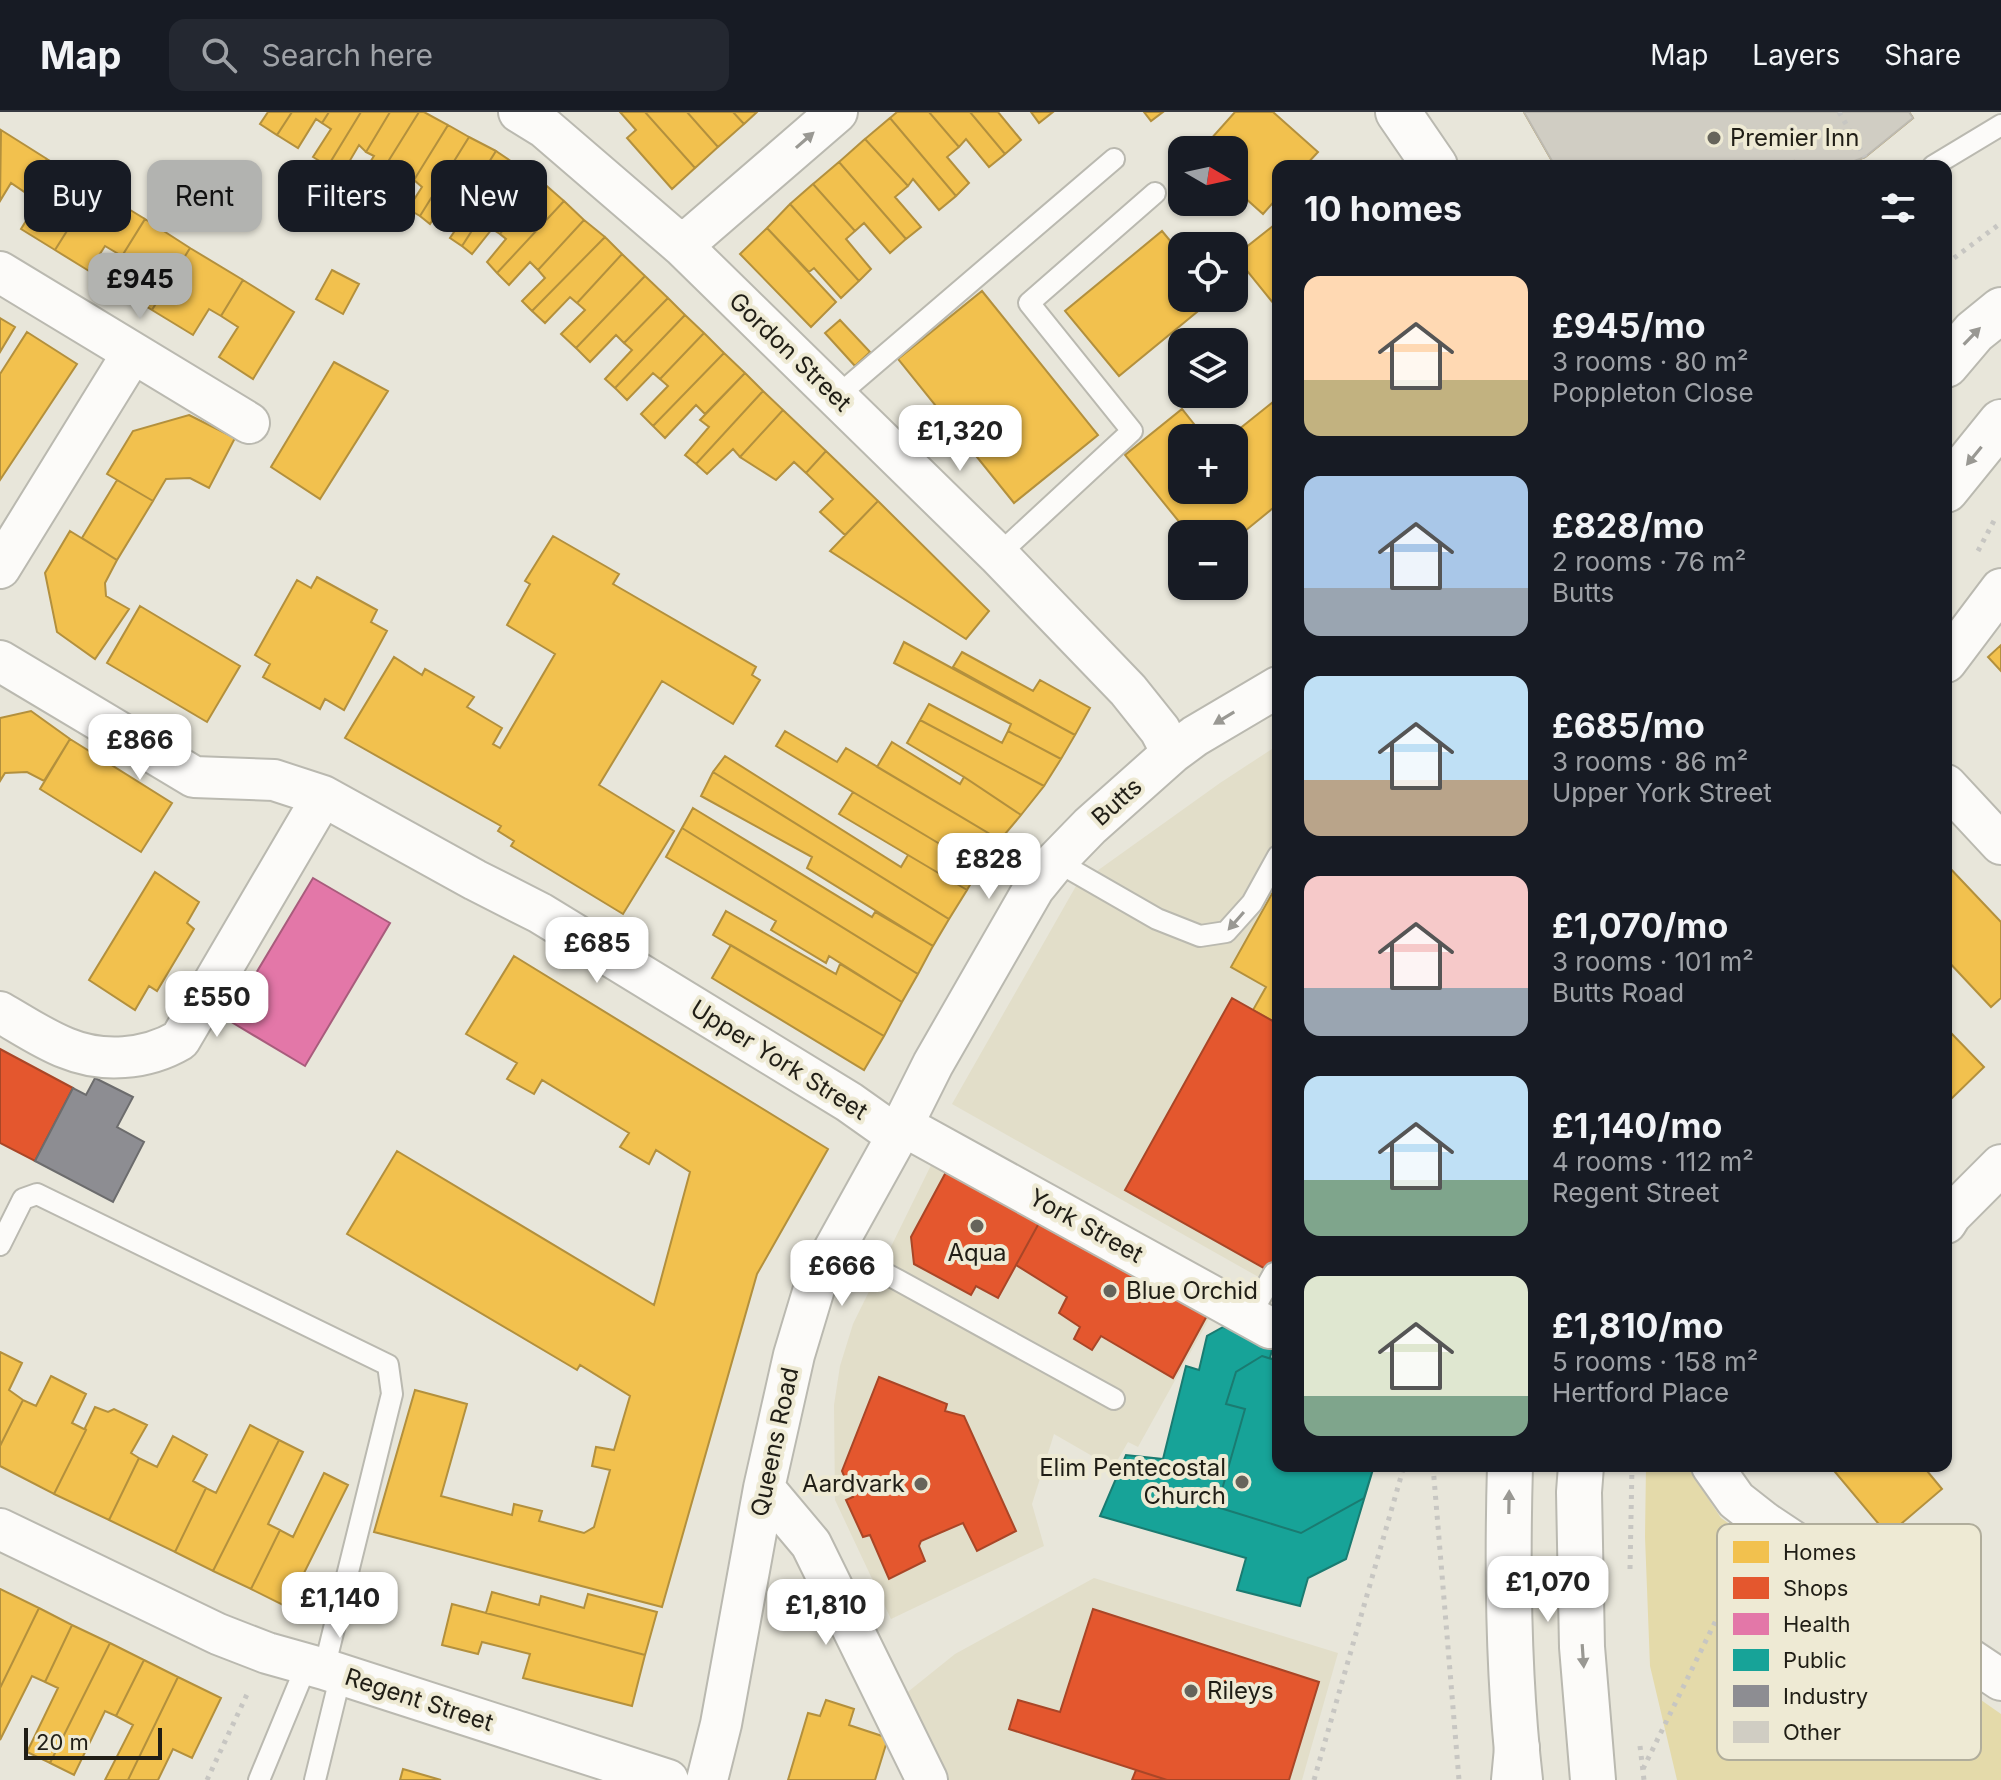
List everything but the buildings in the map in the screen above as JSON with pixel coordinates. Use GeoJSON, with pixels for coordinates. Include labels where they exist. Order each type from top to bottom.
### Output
{"type":"FeatureCollection","features":[{"type":"Feature","properties":{"kind":"main road"},"geometry":{"type":"LineString","coordinates":[[1398,112],[1431,160]]}},
{"type":"Feature","properties":{"kind":"main road"},"geometry":{"type":"LineString","coordinates":[[1952,358],[1974,332],[2001,310]]}},
{"type":"Feature","properties":{"kind":"main road"},"geometry":{"type":"LineString","coordinates":[[1952,483],[2001,422]]}},
{"type":"Feature","properties":{"kind":"main road"},"geometry":{"type":"LineString","coordinates":[[1510,1472],[1507,1572],[1517,1769]]}},
{"type":"Feature","properties":{"kind":"main road"},"geometry":{"type":"LineString","coordinates":[[1581,1472],[1582,1647],[1593,1780]]}},
{"type":"Feature","properties":{"kind":"street"},"geometry":{"type":"LineString","coordinates":[[682,246],[837,112]]}},
{"type":"Feature","properties":{"kind":"street","name":"Gordon Street"},"geometry":{"type":"LineString","coordinates":[[539,117],[682,246],[998,555],[1128,690],[1160,730],[1172,753]]}},
{"type":"Feature","properties":{"kind":"street"},"geometry":{"type":"LineString","coordinates":[[0,272],[249,423]]}},
{"type":"Feature","properties":{"kind":"street"},"geometry":{"type":"LineString","coordinates":[[0,568],[132,354]]}},
{"type":"Feature","properties":{"kind":"street"},"geometry":{"type":"LineString","coordinates":[[1952,654],[2001,589]]}},
{"type":"Feature","properties":{"kind":"street","name":"Upper York Street"},"geometry":{"type":"LineString","coordinates":[[0,661],[194,777],[274,780],[323,796],[540,913],[899,1130]]}},
{"type":"Feature","properties":{"kind":"street","name":"Butts"},"geometry":{"type":"LineString","coordinates":[[899,1130],[933,1064],[1034,888],[1056,861],[1090,826],[1172,753],[1195,736],[1272,695]]}},
{"type":"Feature","properties":{"kind":"street"},"geometry":{"type":"LineString","coordinates":[[1952,791],[2001,844]]}},
{"type":"Feature","properties":{"kind":"street"},"geometry":{"type":"LineString","coordinates":[[0,1012],[67,1049],[109,1058],[164,1049],[180,1040],[323,796]]}},
{"type":"Feature","properties":{"kind":"street","name":"Queens Road"},"geometry":{"type":"LineString","coordinates":[[707,1780],[721,1724],[764,1488],[794,1355],[816,1282],[899,1130]]}},
{"type":"Feature","properties":{"kind":"street","name":"York Street"},"geometry":{"type":"LineString","coordinates":[[899,1130],[1260,1322]]}},
{"type":"Feature","properties":{"kind":"street"},"geometry":{"type":"LineString","coordinates":[[1952,1214],[2001,1165]]}},
{"type":"Feature","properties":{"kind":"street"},"geometry":{"type":"LineString","coordinates":[[1716,1472],[1736,1500],[1767,1524]]}},
{"type":"Feature","properties":{"kind":"street"},"geometry":{"type":"LineString","coordinates":[[764,1488],[811,1544],[927,1780]]}},
{"type":"Feature","properties":{"kind":"street","name":"Regent Street"},"geometry":{"type":"LineString","coordinates":[[0,1529],[218,1634],[267,1653],[668,1780]]}},
{"type":"Feature","properties":{"kind":"street"},"geometry":{"type":"LineString","coordinates":[[1981,1667],[2001,1680]]}},
{"type":"Feature","properties":{"kind":"lane"},"geometry":{"type":"LineString","coordinates":[[1943,160],[2001,125]]}},
{"type":"Feature","properties":{"kind":"lane"},"geometry":{"type":"LineString","coordinates":[[836,397],[1114,159]]}},
{"type":"Feature","properties":{"kind":"lane"},"geometry":{"type":"LineString","coordinates":[[998,555],[1132,431],[1029,303],[1155,193]]}},
{"type":"Feature","properties":{"kind":"lane"},"geometry":{"type":"LineString","coordinates":[[1056,861],[1157,919],[1200,936],[1226,932],[1252,903],[1272,867]]}},
{"type":"Feature","properties":{"kind":"lane"},"geometry":{"type":"LineString","coordinates":[[0,1245],[23,1199],[37,1194],[388,1365],[392,1394],[324,1669],[315,1780]]}},
{"type":"Feature","properties":{"kind":"lane"},"geometry":{"type":"LineString","coordinates":[[835,1247],[1114,1399]]}},
{"type":"Feature","properties":{"kind":"lane"},"geometry":{"type":"LineString","coordinates":[[1260,1322],[1272,1280]]}},
{"type":"Feature","properties":{"kind":"lane"},"geometry":{"type":"LineString","coordinates":[[259,1780],[324,1669]]}},
{"type":"Feature","properties":{"kind":"path"},"geometry":{"type":"LineString","coordinates":[[1839,112],[1865,157]]}},
{"type":"Feature","properties":{"kind":"path"},"geometry":{"type":"LineString","coordinates":[[1952,260],[2001,223]]}},
{"type":"Feature","properties":{"kind":"path"},"geometry":{"type":"LineString","coordinates":[[1314,1780],[1402,1472]]}},
{"type":"Feature","properties":{"kind":"path"},"geometry":{"type":"LineString","coordinates":[[1433,1472],[1459,1780]]}},
{"type":"Feature","properties":{"kind":"path"},"geometry":{"type":"LineString","coordinates":[[1630,1573],[1632,1472]]}},
{"type":"Feature","properties":{"kind":"path"},"geometry":{"type":"LineString","coordinates":[[1643,1770],[1717,1618]]}},
{"type":"Feature","properties":{"kind":"path"},"geometry":{"type":"LineString","coordinates":[[207,1780],[267,1653]]}},
{"type":"Feature","properties":{"kind":"path"},"geometry":{"type":"LineString","coordinates":[[1639,1740],[1644,1780]]}},
{"type":"Feature","properties":{"kind":"shaded area"},"geometry":{"type":"Polygon","coordinates":[[[1272,749],[1272,1285],[952,1104],[1076,886],[1272,749]]]}},
{"type":"Feature","properties":{"kind":"shaded area"},"geometry":{"type":"Polygon","coordinates":[[[937,1153],[1214,1310],[1138,1447],[1128,1442],[1113,1468],[1054,1434],[1032,1504],[1044,1546],[891,1619],[835,1500],[834,1405],[840,1366],[853,1324],[937,1153]]]}},
{"type":"Feature","properties":{"kind":"shaded area"},"geometry":{"type":"Polygon","coordinates":[[[1646,1472],[1691,1472],[1721,1518],[1730,1524],[1717,1524],[1717,1760],[1981,1760],[1981,1700],[2001,1714],[2001,1780],[1677,1780],[1650,1666],[1646,1472]]]}},
{"type":"Feature","properties":{"kind":"shaded area"},"geometry":{"type":"Polygon","coordinates":[[[1094,1578],[1338,1653],[1302,1780],[942,1780],[904,1695],[955,1654],[1094,1578]]]}},
{"type":"Feature","properties":{"kind":"place","name":"Premier Inn"},"geometry":{"type":"Point","coordinates":[1714,138]}},
{"type":"Feature","properties":{"kind":"place","name":"Aqua"},"geometry":{"type":"Point","coordinates":[977,1226]}},
{"type":"Feature","properties":{"kind":"place","name":"Blue Orchid"},"geometry":{"type":"Point","coordinates":[1110,1291]}},
{"type":"Feature","properties":{"kind":"place","name":"Elim Pentecostal Church"},"geometry":{"type":"Point","coordinates":[1242,1482]}},
{"type":"Feature","properties":{"kind":"place","name":"Aardvark"},"geometry":{"type":"Point","coordinates":[921,1484]}},
{"type":"Feature","properties":{"kind":"place","name":"Rileys"},"geometry":{"type":"Point","coordinates":[1191,1691]}}]}
